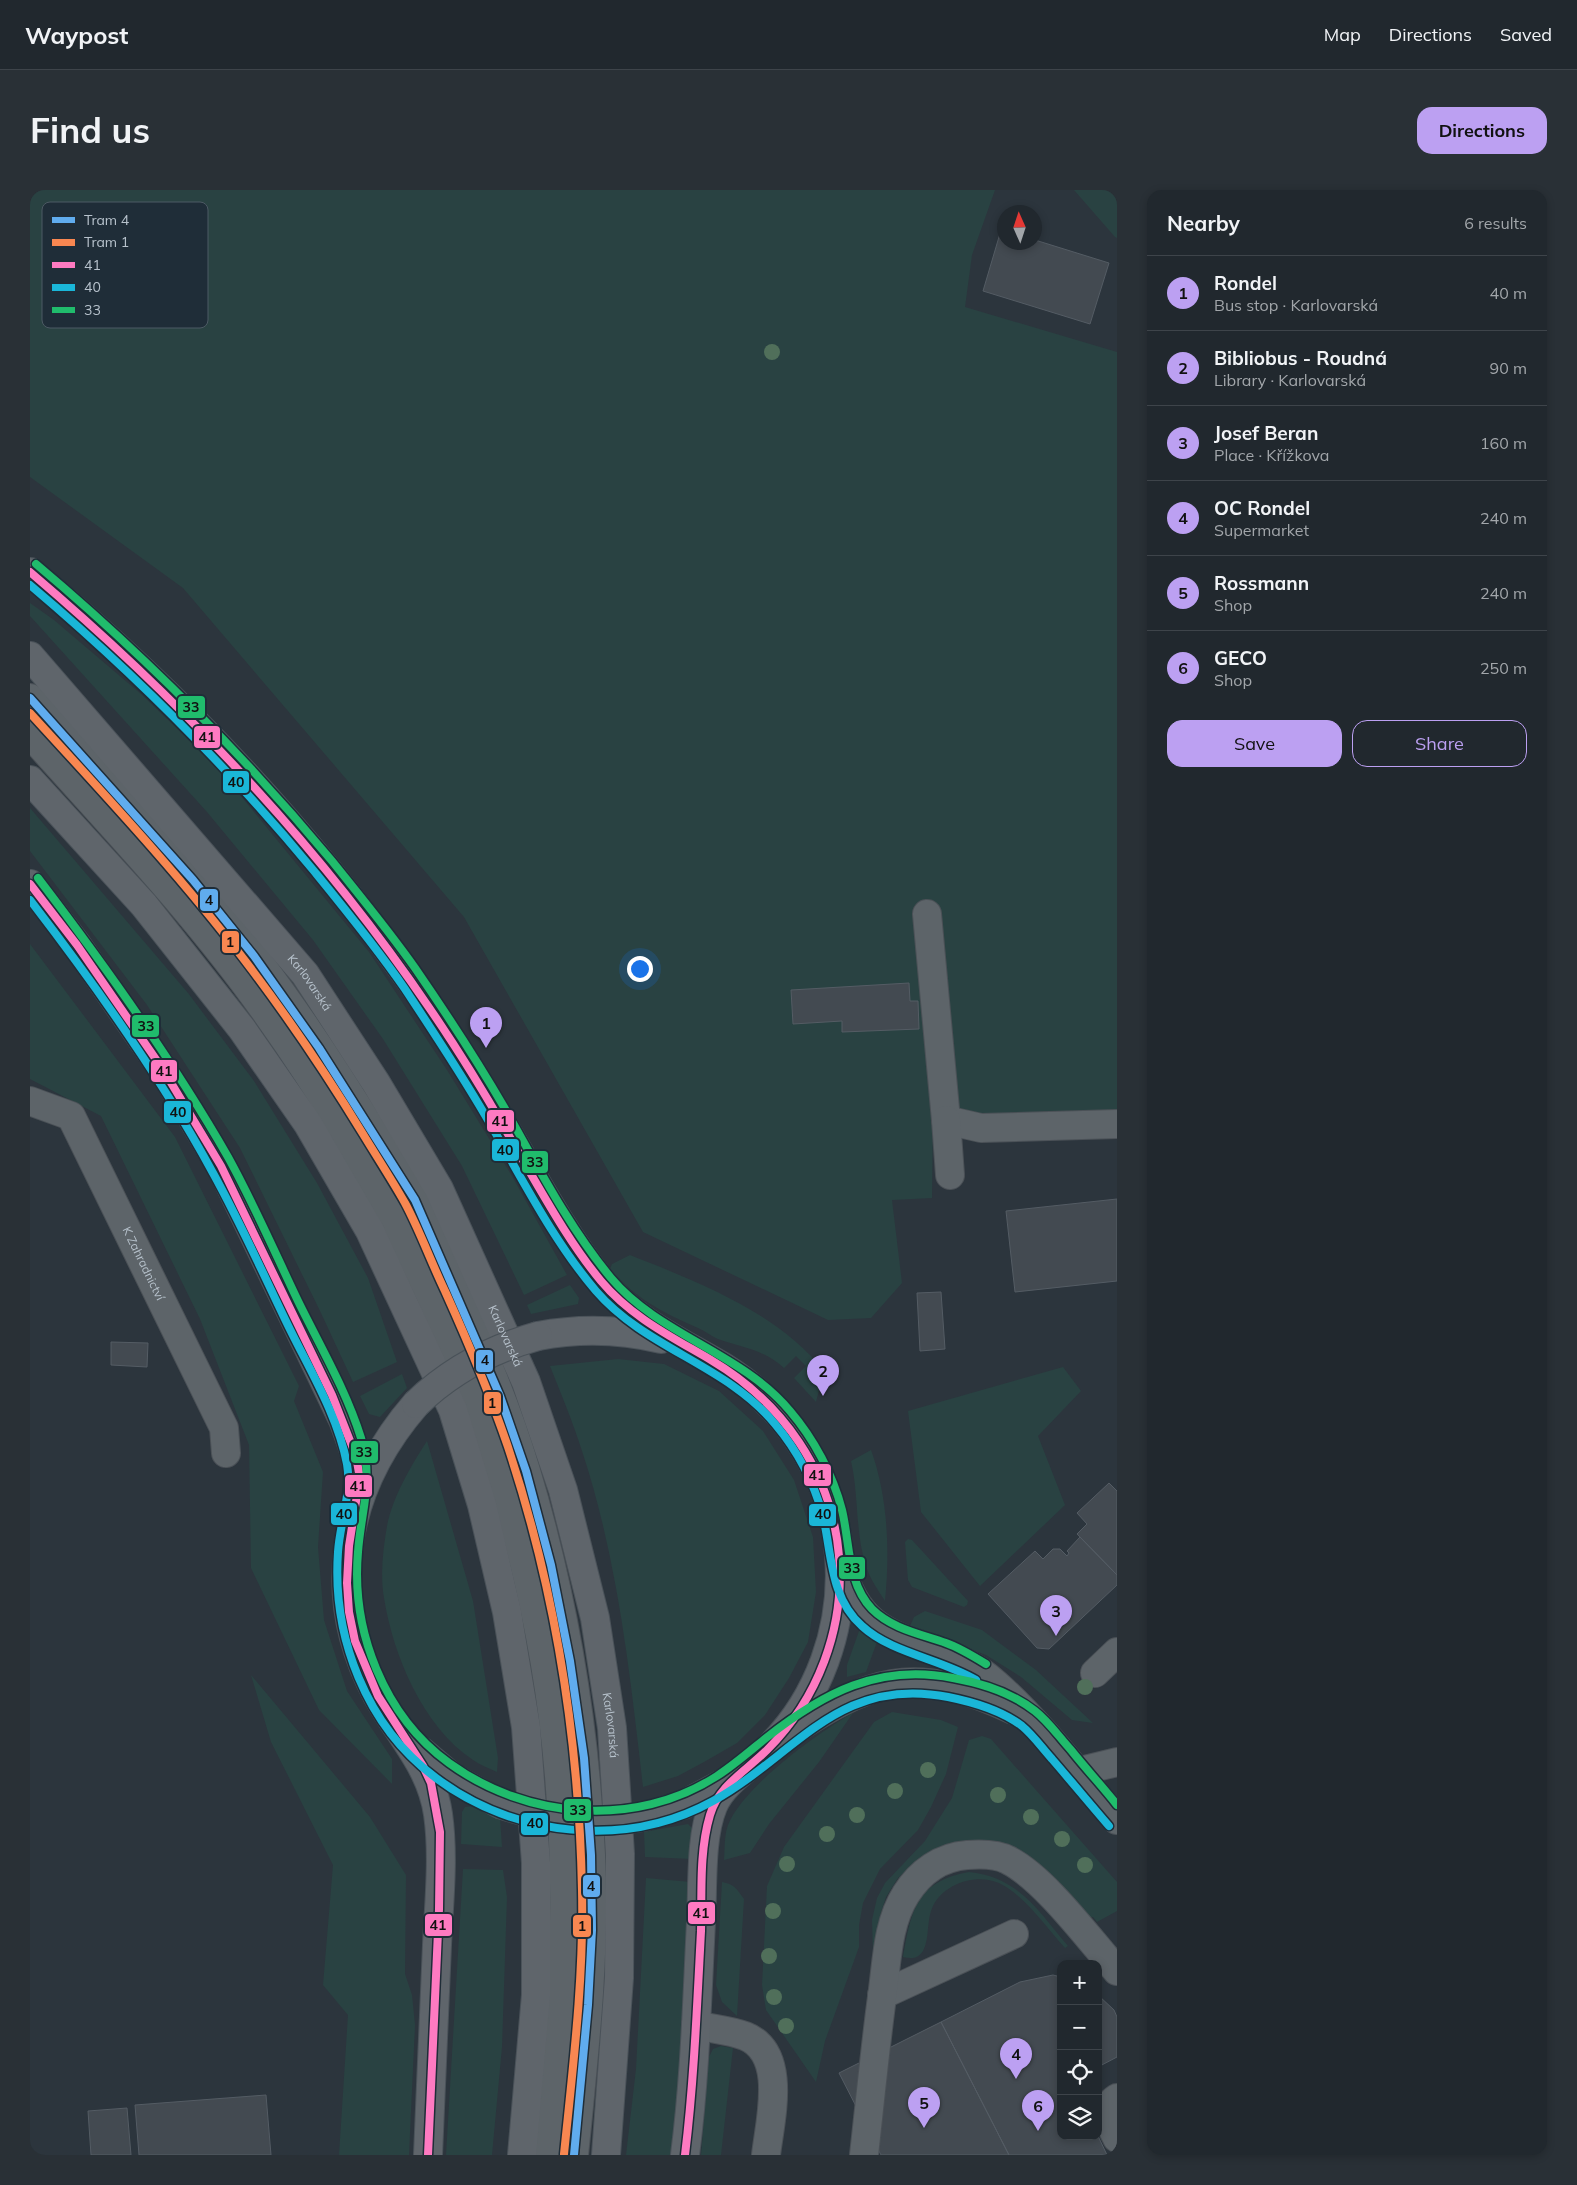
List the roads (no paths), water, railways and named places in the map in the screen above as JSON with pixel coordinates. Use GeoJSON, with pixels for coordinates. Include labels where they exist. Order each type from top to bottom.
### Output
{"type":"FeatureCollection","features":[{"type":"Feature","properties":{"kind":"main road"},"geometry":{"type":"LineString","coordinates":[[30,572],[94,624],[200,728],[299,836],[409,978],[491,1104],[543,1194],[604,1285],[634,1316],[725,1368],[762,1396],[783,1418],[801,1443],[827,1495],[840,1559],[836,1620],[825,1662],[805,1702],[772,1745],[719,1796],[712,1810],[709,1822],[703,1874],[696,2025],[685,2155]]}},
{"type":"Feature","properties":{"kind":"main road","name":"Karlovarská"},"geometry":{"type":"LineString","coordinates":[[30,656],[305,974],[376,1083],[439,1188],[526,1382],[563,1490],[595,1618],[612,1728],[620,1854],[619,1978],[606,2155]]}},
{"type":"Feature","properties":{"kind":"main road"},"geometry":{"type":"LineString","coordinates":[[30,780],[144,905],[242,1029],[308,1124],[370,1231],[453,1410],[482,1505],[507,1612],[526,1727],[536,1863],[536,1994],[522,2155]]}},
{"type":"Feature","properties":{"kind":"main road"},"geometry":{"type":"LineString","coordinates":[[30,884],[78,945],[164,1071],[221,1166],[343,1420],[356,1456],[359,1473],[356,1508],[347,1562],[349,1612],[355,1641],[369,1679],[423,1766],[431,1783],[440,1832],[439,1908],[428,2155]]}},
{"type":"Feature","properties":{"kind":"main road"},"geometry":{"type":"LineString","coordinates":[[356,1508],[379,1454],[389,1437],[416,1404],[444,1380],[475,1360],[516,1342],[538,1336],[596,1330],[622,1332],[665,1340],[698,1353]]}},
{"type":"Feature","properties":{"kind":"main road"},"geometry":{"type":"LineString","coordinates":[[393,1720],[414,1745],[438,1768],[469,1788],[500,1804],[523,1812],[571,1821],[619,1821],[663,1812],[703,1796],[740,1774]]}},
{"type":"Feature","properties":{"kind":"street"},"geometry":{"type":"LineString","coordinates":[[30,698],[186,871],[282,993],[350,1094],[414,1200],[481,1346],[526,1469],[549,1559],[580,1728],[591,1859],[589,1981],[574,2155]]}},
{"type":"Feature","properties":{"kind":"street"},"geometry":{"type":"LineString","coordinates":[[30,734],[169,888],[264,1008],[331,1108],[395,1223],[445,1325],[474,1396],[499,1466],[526,1568],[545,1660],[559,1777],[565,1922],[563,1988],[559,2058],[547,2155]]}},
{"type":"Feature","properties":{"kind":"street"},"geometry":{"type":"LineString","coordinates":[[927,914],[950,1175]]}},
{"type":"Feature","properties":{"kind":"street","name":"K Zahradnictví"},"geometry":{"type":"LineString","coordinates":[[30,1101],[71,1116],[224,1428],[226,1453]]}},
{"type":"Feature","properties":{"kind":"street"},"geometry":{"type":"LineString","coordinates":[[946,1120],[981,1128],[1117,1124]]}},
{"type":"Feature","properties":{"kind":"street"},"geometry":{"type":"LineString","coordinates":[[840,1559],[853,1600],[868,1618],[889,1634],[950,1655],[982,1673],[1028,1717],[1117,1820]]}},
{"type":"Feature","properties":{"kind":"street"},"geometry":{"type":"LineString","coordinates":[[1095,1673],[1117,1652]]}},
{"type":"Feature","properties":{"kind":"street"},"geometry":{"type":"LineString","coordinates":[[772,1745],[840,1702],[876,1686],[905,1682],[949,1686],[972,1692],[1028,1717]]}},
{"type":"Feature","properties":{"kind":"street"},"geometry":{"type":"LineString","coordinates":[[1076,1772],[1117,1762]]}},
{"type":"Feature","properties":{"kind":"street"},"geometry":{"type":"LineString","coordinates":[[864,2155],[874,2049],[890,1935],[905,1895],[917,1878],[931,1866],[955,1856],[980,1854],[1008,1860],[1039,1882],[1117,1971]]}},
{"type":"Feature","properties":{"kind":"street"},"geometry":{"type":"LineString","coordinates":[[882,1995],[1014,1934]]}},
{"type":"Feature","properties":{"kind":"street"},"geometry":{"type":"LineString","coordinates":[[696,2025],[745,2036],[757,2043],[765,2052],[771,2066],[774,2082],[766,2155]]}},
{"type":"Feature","properties":{"kind":"street"},"geometry":{"type":"LineString","coordinates":[[1117,2098],[1109,2105],[1107,2118],[1117,2138]]}},
{"type":"Feature","properties":{"kind":"tram line","name":"4"},"geometry":{"type":"LineString","coordinates":[[30,698],[193,880],[254,956],[319,1048],[415,1200],[500,1396],[526,1471],[551,1565],[570,1661],[584,1758],[591,1855],[592,1930],[588,2005],[574,2155]]}},
{"type":"Feature","properties":{"kind":"tram line","name":"1"},"geometry":{"type":"LineString","coordinates":[[30,713],[141,835],[221,929],[262,983],[321,1068],[405,1203],[462,1329],[494,1407],[525,1501],[539,1555],[562,1666],[576,1778],[582,1890],[581,1956],[577,2022],[564,2154]]}},
{"type":"Feature","properties":{"kind":"place","name":"Rondel"},"geometry":{"type":"Point","coordinates":[486,1048]}},
{"type":"Feature","properties":{"kind":"place","name":"Bibliobus - Roudná"},"geometry":{"type":"Point","coordinates":[823,1396]}},
{"type":"Feature","properties":{"kind":"place","name":"Josef Beran"},"geometry":{"type":"Point","coordinates":[1056,1636]}},
{"type":"Feature","properties":{"kind":"place","name":"OC Rondel"},"geometry":{"type":"Point","coordinates":[1016,2079]}},
{"type":"Feature","properties":{"kind":"place","name":"Rossmann"},"geometry":{"type":"Point","coordinates":[924,2128]}},
{"type":"Feature","properties":{"kind":"place","name":"GECO"},"geometry":{"type":"Point","coordinates":[1038,2131]}}]}
